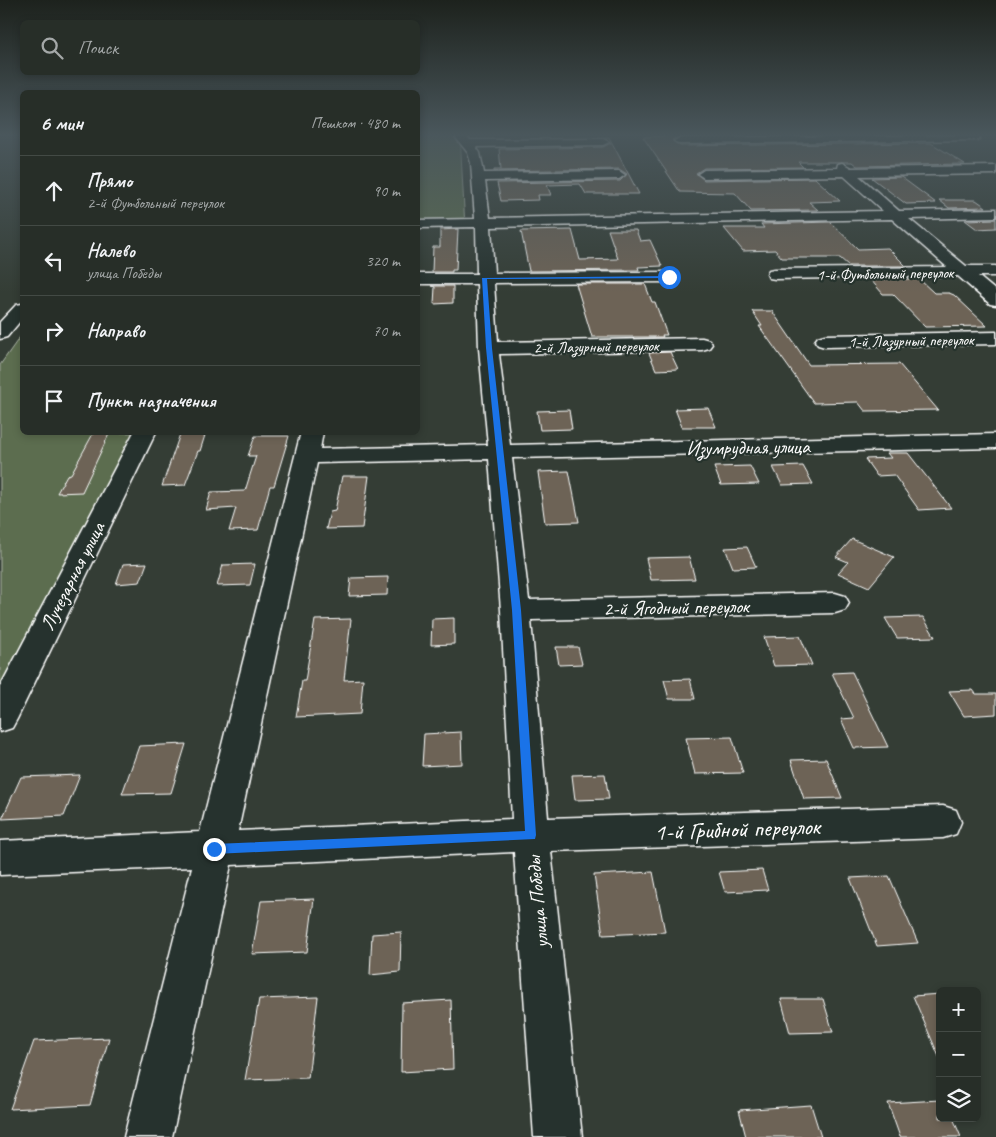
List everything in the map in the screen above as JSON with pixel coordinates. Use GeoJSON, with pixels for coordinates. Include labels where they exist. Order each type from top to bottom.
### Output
{"type":"FeatureCollection","features":[{"type":"Feature","properties":{"kind":"street","name":"улица Победы"},"geometry":{"type":"LineString","coordinates":[[479,187],[483,223],[484,278],[489,348],[516,610],[531,835],[558,1137]]}},
{"type":"Feature","properties":{"kind":"street"},"geometry":{"type":"LineString","coordinates":[[865,187],[996,300]]}},
{"type":"Feature","properties":{"kind":"street"},"geometry":{"type":"LineString","coordinates":[[420,224],[996,213]]}},
{"type":"Feature","properties":{"kind":"street","name":"1-й Футбольный переулок"},"geometry":{"type":"LineString","coordinates":[[775,274],[996,271]]}},
{"type":"Feature","properties":{"kind":"street"},"geometry":{"type":"LineString","coordinates":[[420,279],[669,277]]}},
{"type":"Feature","properties":{"kind":"street"},"geometry":{"type":"LineString","coordinates":[[0,333],[20,310]]}},
{"type":"Feature","properties":{"kind":"street","name":"1-й Лазурный переулок"},"geometry":{"type":"LineString","coordinates":[[825,341],[996,338]]}},
{"type":"Feature","properties":{"kind":"street","name":"2-й Лазурный переулок"},"geometry":{"type":"LineString","coordinates":[[489,348],[702,344]]}},
{"type":"Feature","properties":{"kind":"street","name":"Лучезарная улица"},"geometry":{"type":"LineString","coordinates":[[0,719],[143,435]]}},
{"type":"Feature","properties":{"kind":"street","name":"Изумрудная улица"},"geometry":{"type":"LineString","coordinates":[[308,444],[501,452],[996,441]]}},
{"type":"Feature","properties":{"kind":"street"},"geometry":{"type":"LineString","coordinates":[[148,1137],[308,444]]}},
{"type":"Feature","properties":{"kind":"street","name":"2-й Ягодный переулок"},"geometry":{"type":"LineString","coordinates":[[516,610],[835,603]]}},
{"type":"Feature","properties":{"kind":"street","name":"1-й Грибной переулок"},"geometry":{"type":"LineString","coordinates":[[0,858],[531,835],[943,822]]}},
{"type":"Feature","properties":{"kind":"green space"},"geometry":{"type":"Polygon","coordinates":[[[420,187],[463,187],[465,228],[420,228],[420,187]]]}},
{"type":"Feature","properties":{"kind":"green space"},"geometry":{"type":"Polygon","coordinates":[[[20,337],[20,435],[142,435],[0,718],[0,365],[20,337]]]}},
{"type":"Feature","properties":{"kind":"building"},"geometry":{"type":"Polygon","coordinates":[[[498,187],[548,187],[551,195],[538,195],[539,200],[501,201],[498,187]]]}},
{"type":"Feature","properties":{"kind":"building"},"geometry":{"type":"Polygon","coordinates":[[[582,187],[635,187],[639,194],[586,194],[582,187]]]}},
{"type":"Feature","properties":{"kind":"building"},"geometry":{"type":"Polygon","coordinates":[[[677,187],[825,187],[840,201],[809,202],[818,210],[751,211],[735,193],[680,192],[677,187]]]}},
{"type":"Feature","properties":{"kind":"building"},"geometry":{"type":"Polygon","coordinates":[[[884,187],[915,187],[936,203],[906,204],[884,187]]]}},
{"type":"Feature","properties":{"kind":"building"},"geometry":{"type":"Polygon","coordinates":[[[939,200],[976,200],[986,207],[949,208],[939,200]]]}},
{"type":"Feature","properties":{"kind":"building"},"geometry":{"type":"Polygon","coordinates":[[[996,219],[996,228],[977,229],[965,220],[996,219]]]}},
{"type":"Feature","properties":{"kind":"building"},"geometry":{"type":"Polygon","coordinates":[[[830,222],[858,249],[888,248],[906,266],[849,266],[840,258],[782,258],[775,250],[743,251],[724,228],[764,228],[761,224],[830,222]]]}},
{"type":"Feature","properties":{"kind":"building"},"geometry":{"type":"Polygon","coordinates":[[[458,229],[456,270],[452,270],[452,272],[432,272],[433,247],[440,247],[440,230],[458,229]]]}},
{"type":"Feature","properties":{"kind":"building"},"geometry":{"type":"Polygon","coordinates":[[[572,230],[580,260],[618,259],[608,230],[636,230],[640,241],[650,240],[662,266],[638,267],[639,270],[529,271],[521,231],[572,230]]]}},
{"type":"Feature","properties":{"kind":"building"},"geometry":{"type":"Polygon","coordinates":[[[870,279],[919,279],[934,293],[954,295],[987,326],[925,327],[893,294],[883,294],[870,279]]]}},
{"type":"Feature","properties":{"kind":"building"},"geometry":{"type":"Polygon","coordinates":[[[576,284],[645,284],[652,302],[655,302],[667,335],[662,335],[663,337],[592,337],[576,284]]]}},
{"type":"Feature","properties":{"kind":"building"},"geometry":{"type":"Polygon","coordinates":[[[431,286],[453,286],[453,303],[434,304],[435,287],[431,286]]]}},
{"type":"Feature","properties":{"kind":"building"},"geometry":{"type":"Polygon","coordinates":[[[752,311],[772,311],[809,365],[899,364],[938,410],[865,411],[858,402],[814,403],[759,326],[762,326],[752,311]]]}},
{"type":"Feature","properties":{"kind":"building"},"geometry":{"type":"Polygon","coordinates":[[[670,352],[678,369],[656,370],[649,353],[670,352]]]}},
{"type":"Feature","properties":{"kind":"building"},"geometry":{"type":"Polygon","coordinates":[[[708,408],[716,427],[682,427],[675,409],[708,408]]]}},
{"type":"Feature","properties":{"kind":"building"},"geometry":{"type":"Polygon","coordinates":[[[569,410],[572,429],[540,430],[537,411],[569,410]]]}},
{"type":"Feature","properties":{"kind":"building"},"geometry":{"type":"Polygon","coordinates":[[[92,435],[109,435],[82,492],[57,493],[67,475],[71,474],[92,435]]]}},
{"type":"Feature","properties":{"kind":"building"},"geometry":{"type":"Polygon","coordinates":[[[180,435],[205,435],[185,485],[162,486],[180,435]]]}},
{"type":"Feature","properties":{"kind":"building"},"geometry":{"type":"Polygon","coordinates":[[[255,436],[289,436],[274,486],[270,486],[258,530],[229,531],[236,508],[206,510],[211,492],[245,491],[256,456],[248,456],[255,436]]]}},
{"type":"Feature","properties":{"kind":"building"},"geometry":{"type":"Polygon","coordinates":[[[887,453],[908,453],[951,508],[919,510],[894,475],[877,476],[865,459],[891,458],[887,453]]]}},
{"type":"Feature","properties":{"kind":"building"},"geometry":{"type":"Polygon","coordinates":[[[750,466],[759,484],[721,485],[714,467],[750,466]]]}},
{"type":"Feature","properties":{"kind":"building"},"geometry":{"type":"Polygon","coordinates":[[[803,466],[813,484],[782,485],[773,467],[803,466]]]}},
{"type":"Feature","properties":{"kind":"building"},"geometry":{"type":"Polygon","coordinates":[[[569,471],[579,522],[545,523],[538,472],[569,471]]]}},
{"type":"Feature","properties":{"kind":"building"},"geometry":{"type":"Polygon","coordinates":[[[342,476],[369,476],[362,528],[326,529],[330,512],[335,511],[342,476]]]}},
{"type":"Feature","properties":{"kind":"building"},"geometry":{"type":"Polygon","coordinates":[[[852,539],[894,557],[869,587],[838,573],[848,562],[836,557],[852,539]]]}},
{"type":"Feature","properties":{"kind":"building"},"geometry":{"type":"Polygon","coordinates":[[[747,547],[756,567],[733,568],[725,548],[747,547]]]}},
{"type":"Feature","properties":{"kind":"building"},"geometry":{"type":"Polygon","coordinates":[[[689,557],[695,579],[651,580],[646,558],[689,557]]]}},
{"type":"Feature","properties":{"kind":"building"},"geometry":{"type":"Polygon","coordinates":[[[147,563],[140,582],[116,584],[123,564],[147,563]]]}},
{"type":"Feature","properties":{"kind":"building"},"geometry":{"type":"Polygon","coordinates":[[[255,564],[250,585],[217,586],[223,565],[255,564]]]}},
{"type":"Feature","properties":{"kind":"building"},"geometry":{"type":"Polygon","coordinates":[[[388,577],[387,595],[349,596],[351,578],[388,577]]]}},
{"type":"Feature","properties":{"kind":"building"},"geometry":{"type":"Polygon","coordinates":[[[923,617],[935,637],[897,638],[885,618],[923,617]]]}},
{"type":"Feature","properties":{"kind":"building"},"geometry":{"type":"Polygon","coordinates":[[[454,618],[454,644],[431,645],[432,619],[454,618]]]}},
{"type":"Feature","properties":{"kind":"building"},"geometry":{"type":"Polygon","coordinates":[[[351,619],[344,680],[363,679],[360,714],[296,717],[302,681],[305,681],[315,620],[351,619]]]}},
{"type":"Feature","properties":{"kind":"building"},"geometry":{"type":"Polygon","coordinates":[[[800,636],[812,665],[774,666],[764,637],[800,636]]]}},
{"type":"Feature","properties":{"kind":"building"},"geometry":{"type":"Polygon","coordinates":[[[556,647],[578,647],[582,664],[559,665],[556,647]]]}},
{"type":"Feature","properties":{"kind":"building"},"geometry":{"type":"Polygon","coordinates":[[[852,672],[888,747],[854,748],[841,719],[854,718],[832,673],[852,672]]]}},
{"type":"Feature","properties":{"kind":"building"},"geometry":{"type":"Polygon","coordinates":[[[690,679],[695,699],[669,699],[664,680],[690,679]]]}},
{"type":"Feature","properties":{"kind":"building"},"geometry":{"type":"Polygon","coordinates":[[[973,690],[976,694],[996,694],[996,714],[964,716],[949,691],[973,690]]]}},
{"type":"Feature","properties":{"kind":"building"},"geometry":{"type":"Polygon","coordinates":[[[461,732],[462,764],[422,766],[424,734],[461,732]]]}},
{"type":"Feature","properties":{"kind":"building"},"geometry":{"type":"Polygon","coordinates":[[[732,737],[743,773],[695,774],[686,738],[732,737]]]}},
{"type":"Feature","properties":{"kind":"building"},"geometry":{"type":"Polygon","coordinates":[[[186,744],[171,793],[122,794],[139,746],[186,744]]]}},
{"type":"Feature","properties":{"kind":"building"},"geometry":{"type":"Polygon","coordinates":[[[826,759],[842,798],[804,799],[791,760],[826,759]]]}},
{"type":"Feature","properties":{"kind":"building"},"geometry":{"type":"Polygon","coordinates":[[[605,774],[609,799],[575,800],[572,775],[605,774]]]}},
{"type":"Feature","properties":{"kind":"building"},"geometry":{"type":"Polygon","coordinates":[[[80,775],[64,816],[2,819],[21,777],[80,775]]]}},
{"type":"Feature","properties":{"kind":"building"},"geometry":{"type":"Polygon","coordinates":[[[762,870],[768,890],[725,892],[719,872],[762,870]]]}},
{"type":"Feature","properties":{"kind":"building"},"geometry":{"type":"Polygon","coordinates":[[[653,872],[665,932],[603,935],[594,875],[653,872]]]}},
{"type":"Feature","properties":{"kind":"building"},"geometry":{"type":"Polygon","coordinates":[[[889,876],[918,943],[877,946],[850,878],[889,876]]]}},
{"type":"Feature","properties":{"kind":"building"},"geometry":{"type":"Polygon","coordinates":[[[314,899],[307,952],[252,954],[261,901],[314,899]]]}},
{"type":"Feature","properties":{"kind":"building"},"geometry":{"type":"Polygon","coordinates":[[[401,932],[400,972],[370,975],[372,934],[401,932]]]}},
{"type":"Feature","properties":{"kind":"building"},"geometry":{"type":"Polygon","coordinates":[[[936,994],[936,1050],[913,996],[936,994]]]}},
{"type":"Feature","properties":{"kind":"building"},"geometry":{"type":"Polygon","coordinates":[[[318,997],[308,1078],[245,1080],[259,999],[318,997]]]}},
{"type":"Feature","properties":{"kind":"building"},"geometry":{"type":"Polygon","coordinates":[[[781,999],[823,999],[833,1032],[790,1033],[781,999]]]}},
{"type":"Feature","properties":{"kind":"building"},"geometry":{"type":"Polygon","coordinates":[[[451,1000],[453,1069],[401,1072],[402,1003],[451,1000]]]}},
{"type":"Feature","properties":{"kind":"building"},"geometry":{"type":"Polygon","coordinates":[[[109,1038],[90,1105],[10,1109],[34,1041],[109,1038]]]}},
{"type":"Feature","properties":{"kind":"building"},"geometry":{"type":"Polygon","coordinates":[[[936,1100],[936,1122],[955,1122],[961,1137],[900,1137],[888,1103],[936,1100]]]}},
{"type":"Feature","properties":{"kind":"building"},"geometry":{"type":"Polygon","coordinates":[[[811,1105],[821,1137],[746,1137],[739,1110],[811,1105]]]}},
{"type":"Feature","properties":{"kind":"route"},"geometry":{"type":"LineString","coordinates":[[214,849],[531,835],[516,610],[489,348],[484,278],[669,277]]}}]}
